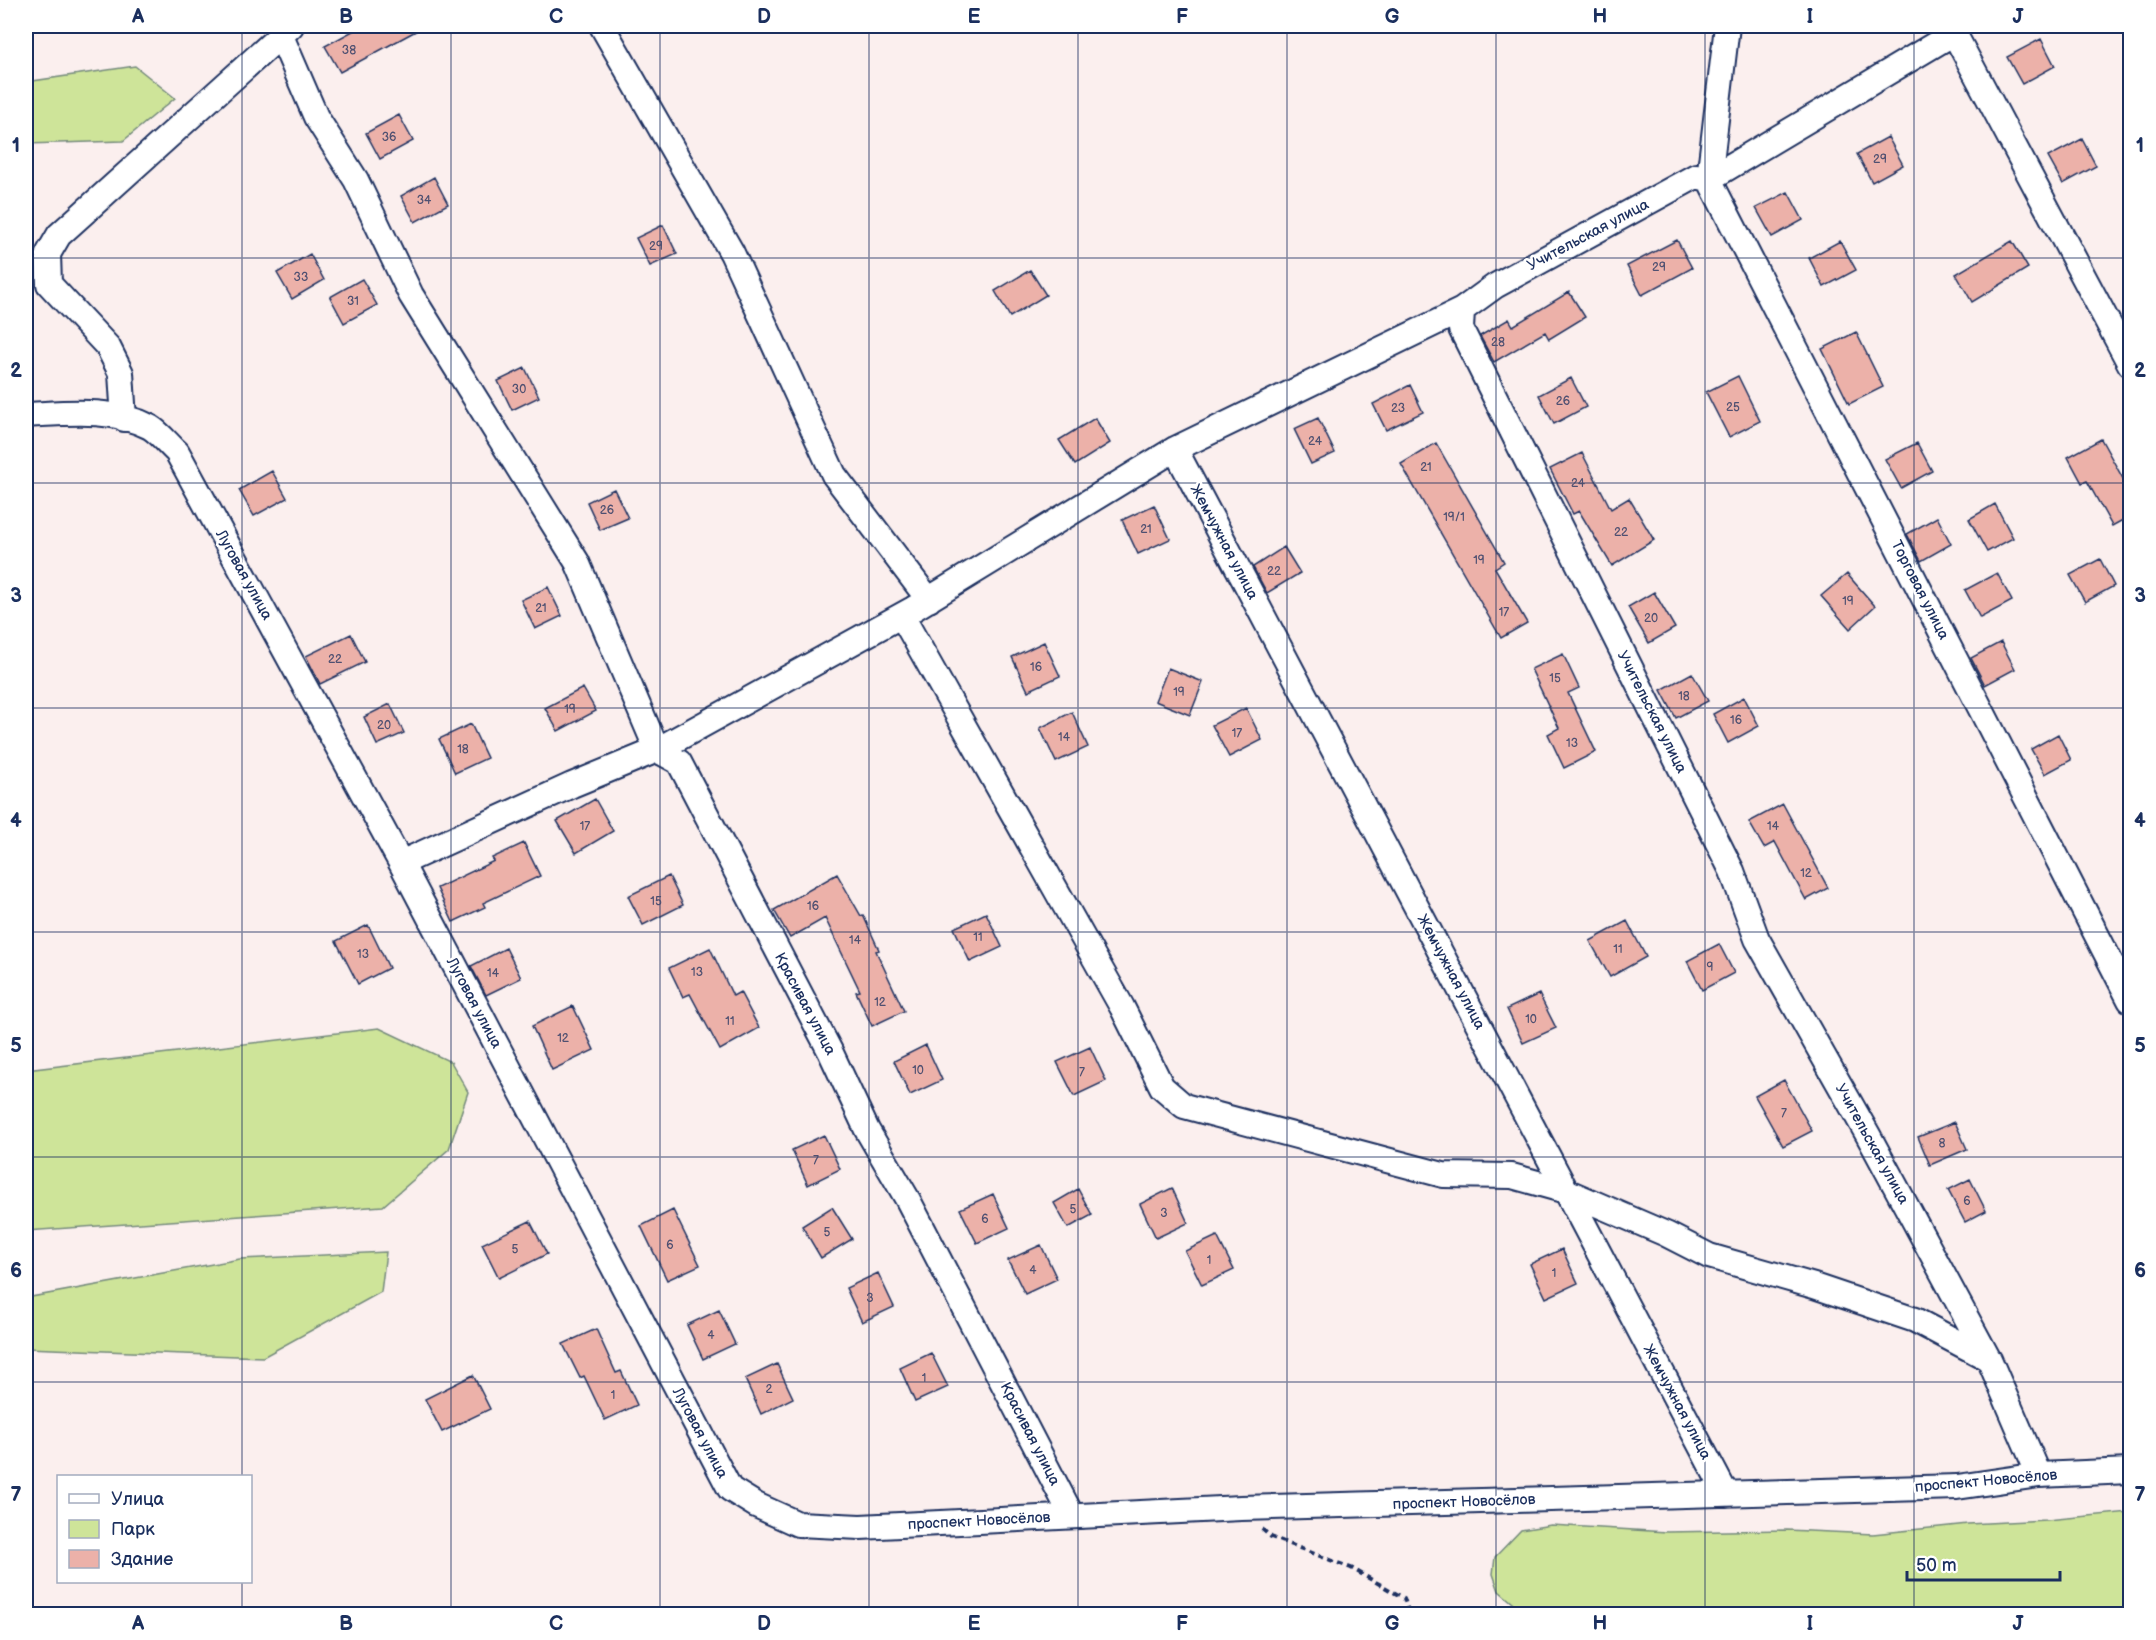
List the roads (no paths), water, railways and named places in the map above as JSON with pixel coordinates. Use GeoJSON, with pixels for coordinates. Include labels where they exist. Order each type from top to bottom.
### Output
{"type":"FeatureCollection","features":[{"type":"Feature","properties":{"kind":"street"},"geometry":{"type":"LineString","coordinates":[[602,26],[732,253],[834,476],[929,600]]}},
{"type":"Feature","properties":{"kind":"street"},"geometry":{"type":"LineString","coordinates":[[1709,179],[1727,26]]}},
{"type":"Feature","properties":{"kind":"street"},"geometry":{"type":"LineString","coordinates":[[1709,179],[1962,29],[2130,364]]}},
{"type":"Feature","properties":{"kind":"street"},"geometry":{"type":"LineString","coordinates":[[124,418],[121,373],[108,347],[50,284],[48,254],[67,227],[286,31],[316,117],[356,180],[411,295],[577,562],[657,750]]}},
{"type":"Feature","properties":{"kind":"street","name":"Учительская улица"},"geometry":{"type":"LineString","coordinates":[[1709,179],[1696,176],[1495,286],[1462,310],[1461,328],[1732,872],[1757,939],[1868,1135],[1989,1359],[2039,1475]]}},
{"type":"Feature","properties":{"kind":"street","name":"Торговая улица"},"geometry":{"type":"LineString","coordinates":[[1709,179],[2130,1000]]}},
{"type":"Feature","properties":{"kind":"street"},"geometry":{"type":"LineString","coordinates":[[400,863],[572,785],[657,750],[902,616],[1175,449],[1462,310]]}},
{"type":"Feature","properties":{"kind":"street","name":"Луговая улица"},"geometry":{"type":"LineString","coordinates":[[26,415],[83,413],[124,418],[151,428],[177,452],[400,863],[730,1489],[756,1505],[798,1524]]}},
{"type":"Feature","properties":{"kind":"street","name":"Жемчужная улица"},"geometry":{"type":"LineString","coordinates":[[1175,449],[1726,1494]]}},
{"type":"Feature","properties":{"kind":"street"},"geometry":{"type":"LineString","coordinates":[[902,616],[1122,1007],[1161,1087],[1184,1106],[1443,1175],[1512,1176],[1566,1191],[1709,1256],[1814,1286],[1915,1320],[1989,1359]]}},
{"type":"Feature","properties":{"kind":"street","name":"Красивая улица"},"geometry":{"type":"LineString","coordinates":[[657,750],[679,762],[830,1051],[867,1130],[908,1200],[1072,1516]]}},
{"type":"Feature","properties":{"kind":"street","name":"проспект Новосёлов"},"geometry":{"type":"LineString","coordinates":[[798,1524],[860,1527],[1241,1508],[1957,1487],[2039,1475],[2130,1472]]}}]}
